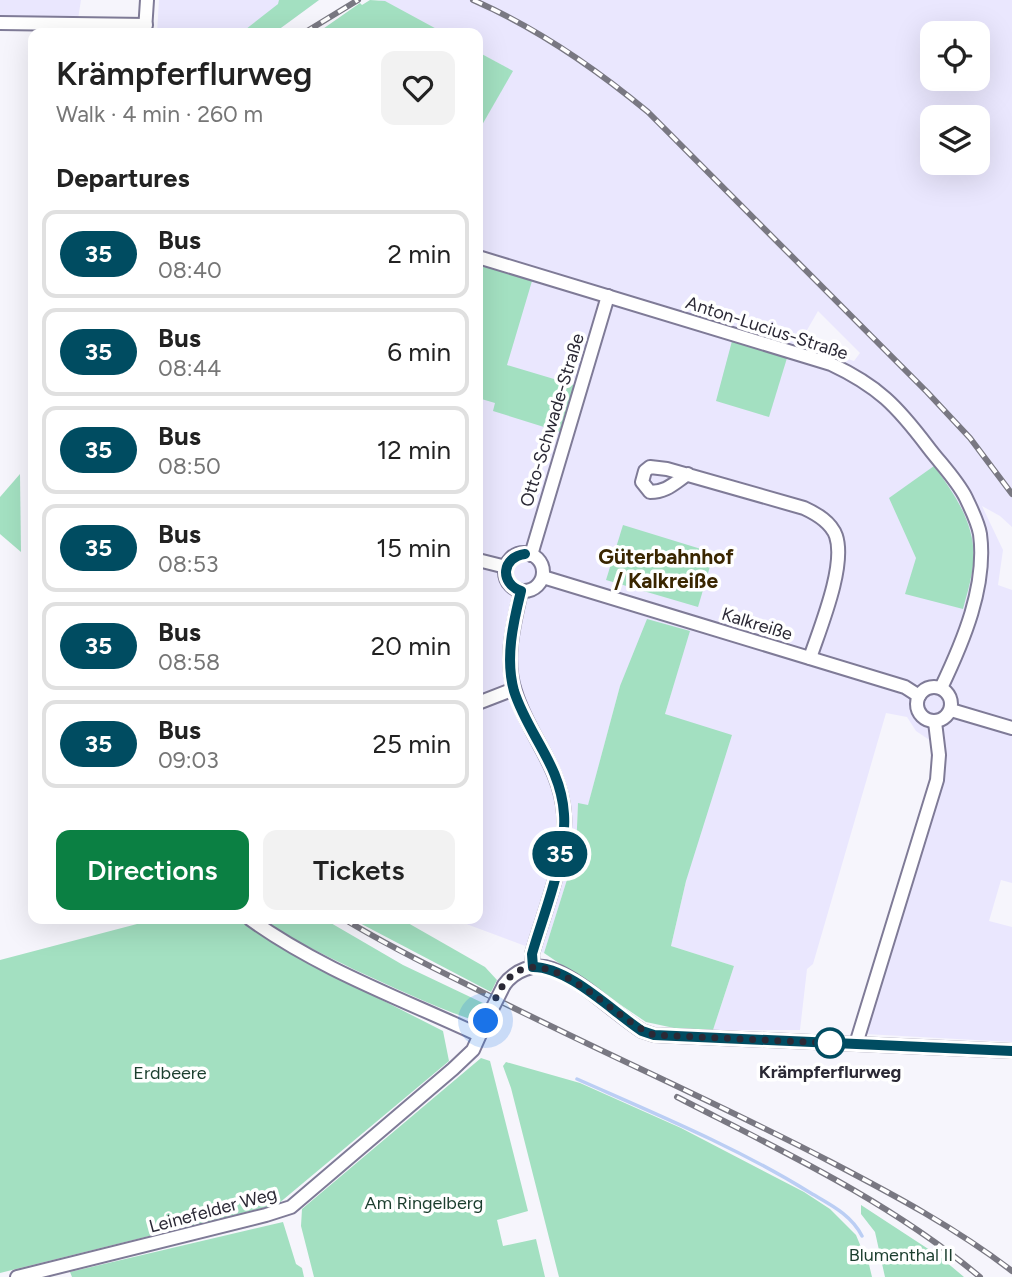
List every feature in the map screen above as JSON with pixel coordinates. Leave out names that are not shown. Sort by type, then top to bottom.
[{"type":"street","points":[[146,28],[147,0]]},
{"type":"street","points":[[0,23],[122,28]]},
{"type":"street","name":"Anton-Lucius-Straße","points":[[483,258],[831,364],[858,376],[881,392],[907,419],[965,496],[979,531],[981,550],[978,581],[967,626],[941,688]]},
{"type":"street","name":"Otto-Schwade-Straße","points":[[531,555],[608,296]]},
{"type":"street","points":[[688,474],[804,508],[830,526],[836,535],[838,568],[810,658]]},
{"type":"street","points":[[531,555],[540,561],[543,577],[537,586],[521,591],[510,585],[506,567],[513,557],[531,555]]},
{"type":"street","points":[[483,561],[506,567]]},
{"type":"street","name":"Kalkreiße","points":[[543,577],[905,687],[919,696]]},
{"type":"street","points":[[521,591],[510,646],[514,689],[523,713],[550,760],[559,786],[564,815],[562,844],[532,954],[533,967],[552,969],[642,1031],[654,1035],[1012,1052]]},
{"type":"street","points":[[941,688],[949,695],[951,710],[944,719],[929,721],[920,714],[917,703],[919,696],[926,689],[941,688]]},
{"type":"street","points":[[483,701],[514,689]]},
{"type":"street","points":[[951,710],[1012,728]]},
{"type":"street","points":[[856,1044],[937,780],[939,755],[935,722]]},
{"type":"street","points":[[257,924],[318,961],[479,1035]]},
{"type":"street","name":"Leinefelder Weg","points":[[17,1277],[291,1207],[473,1050],[504,985],[515,973],[533,967]]},
{"type":"shaded area","points":[[0,0],[81,0],[78,19],[0,18]]},
{"type":"shaded area","points":[[159,0],[319,0],[281,28],[157,28]]},
{"type":"shaded area","points":[[379,0],[1012,0],[1012,527],[1000,516],[982,506],[1003,550],[998,585],[1012,590],[1012,883],[1001,880],[989,921],[1012,927],[1012,1042],[865,1034],[938,799],[927,795],[933,759],[931,741],[916,731],[907,717],[886,713],[813,964],[807,969],[800,1030],[713,1030],[734,966],[671,946],[686,881],[665,714],[689,631],[620,686],[588,806],[578,804],[576,851],[544,953],[466,924],[483,924],[483,123],[512,71],[483,55],[483,28],[434,28]],"holes":[[[818,311],[860,353],[854,361],[799,344]]]},
{"type":"green space","points":[[279,0],[319,0],[281,28],[247,28],[278,4]]},
{"type":"green space","points":[[370,0],[385,1],[435,28],[324,28],[360,3],[362,5]]},
{"type":"green space","points":[[483,55],[513,71],[483,123]]},
{"type":"green space","points":[[483,266],[532,281],[507,365],[574,385],[560,432],[493,411],[495,403],[483,399]]},
{"type":"green space","points":[[732,341],[787,358],[769,417],[716,401]]},
{"type":"green space","points":[[934,466],[965,515],[973,542],[972,572],[963,609],[905,594],[916,558],[889,498]]},
{"type":"green space","points":[[20,474],[21,552],[0,534],[0,497]]},
{"type":"green space","points":[[623,525],[714,553],[698,607],[606,580]]},
{"type":"green space","points":[[647,619],[690,631],[665,714],[732,735],[686,881],[671,946],[734,966],[713,1030],[674,1028],[646,1022],[544,953],[576,851],[578,803],[588,805],[620,686]]},
{"type":"green space","name":"Erdbeere","points":[[137,924],[246,924],[313,965],[443,1031],[449,1061],[278,1204],[0,1273],[0,960]]},
{"type":"green space","points":[[270,924],[333,924],[403,965],[485,1004],[480,1018],[473,1020],[443,1009],[353,969]]},
{"type":"green space","points":[[362,924],[410,924],[485,967],[497,980],[491,992]]},
{"type":"green space","name":"Am Ringelberg","points":[[481,1058],[490,1061],[528,1211],[497,1220],[503,1246],[536,1239],[545,1277],[314,1277],[301,1226],[302,1209]]},
{"type":"green space","points":[[506,1062],[580,1083],[681,1128],[804,1192],[830,1209],[856,1235],[867,1256],[872,1277],[559,1277],[503,1066]]},
{"type":"green space","name":"Blumenthal II","points":[[861,1205],[939,1256],[964,1277],[885,1277],[875,1232],[861,1214]]},
{"type":"green space","points":[[283,1222],[296,1264],[302,1268],[304,1277],[72,1277],[70,1272]]},
{"type":"waterway","points":[[577,1079],[753,1160],[839,1210],[862,1236]]},
{"type":"railway","points":[[312,28],[358,0]]},
{"type":"railway","points":[[473,0],[520,23],[565,50],[648,112],[927,392],[970,438],[1012,494]]},
{"type":"railway","points":[[353,924],[560,1031],[855,1174],[947,1226],[1012,1271]]},
{"type":"railway","points":[[677,1097],[872,1201],[909,1224],[980,1277]]},
{"type":"bus line","name":"35","points":[[525,554],[513,557],[505,573],[510,585],[521,591],[510,646],[514,689],[523,713],[550,760],[559,786],[564,815],[562,844],[532,954],[533,967],[552,969],[628,1022],[654,1035],[1012,1051]]},
{"type":"place","name":"Krämpferflurweg","points":[[830,1043]]},
{"type":"district","name":"Güterbahnhof / Kalkreiße","points":[[666,569]]},
{"type":"route","points":[[486,1021],[509,978],[515,973],[541,967],[552,969],[628,1022],[654,1035],[830,1043]]}]
